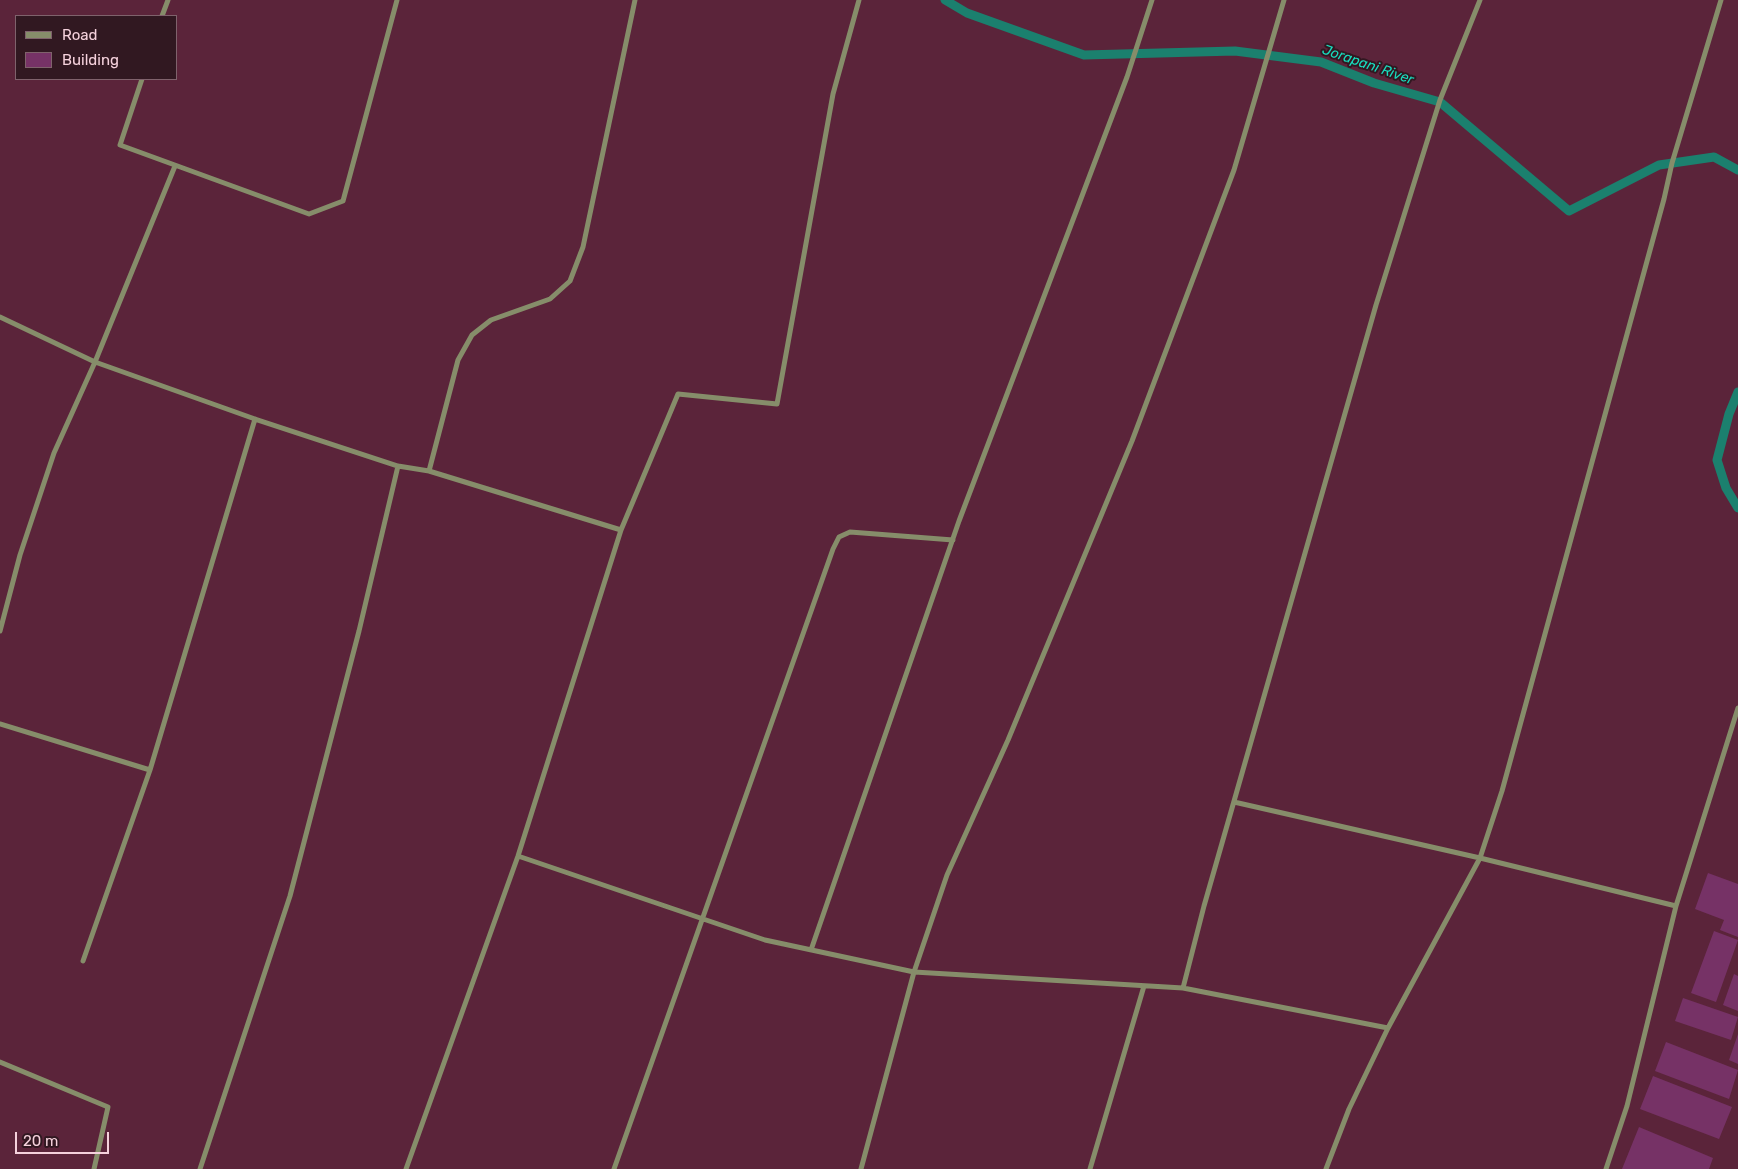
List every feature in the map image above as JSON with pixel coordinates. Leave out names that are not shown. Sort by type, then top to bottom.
[{"type":"street","points":[[162,15],[168,0]]},
{"type":"street","points":[[142,80],[120,145],[309,214],[344,201],[396,0]]},
{"type":"street","points":[[429,471],[458,360],[472,336],[491,320],[550,299],[570,281],[583,247],[634,0]]},
{"type":"street","points":[[406,1169],[518,856],[621,530],[678,394],[777,404],[833,94],[859,0]]},
{"type":"street","points":[[811,950],[953,540],[1127,77],[1152,0]]},
{"type":"street","points":[[861,1169],[914,972],[947,875],[1008,740],[1132,441],[1234,170],[1284,0]]},
{"type":"street","points":[[1183,988],[1204,906],[1376,305],[1440,100],[1480,0]]},
{"type":"street","points":[[1326,1169],[1349,1109],[1388,1028],[1480,858],[1502,791],[1664,199],[1672,163],[1721,0]]},
{"type":"street","points":[[0,631],[20,555],[54,453],[95,362],[175,166]]},
{"type":"street","points":[[0,317],[95,362],[255,419],[398,466],[429,471],[621,530]]},
{"type":"street","points":[[83,961],[150,770],[255,419]]},
{"type":"street","points":[[200,1169],[290,896],[359,631],[398,466]]},
{"type":"street","points":[[614,1169],[832,549],[839,537],[850,532],[953,540]]},
{"type":"street","points":[[1606,1169],[1627,1106],[1676,906],[1738,708]]},
{"type":"street","points":[[0,724],[150,770]]},
{"type":"street","points":[[1234,802],[1480,858],[1676,906]]},
{"type":"street","points":[[518,856],[765,940],[914,972],[1183,988],[1388,1028]]},
{"type":"street","points":[[1090,1169],[1144,986]]},
{"type":"street","points":[[0,1062],[108,1107],[94,1169]]},
{"type":"building","points":[[1708,873],[1738,884],[1738,937],[1720,930],[1724,920],[1695,909]]},
{"type":"building","points":[[1714,931],[1738,940],[1716,1002],[1691,993]]},
{"type":"building","points":[[1734,974],[1738,976],[1738,1011],[1723,1005]]},
{"type":"building","points":[[1683,998],[1738,1017],[1731,1040],[1675,1021]]},
{"type":"building","points":[[1738,1034],[1738,1064],[1729,1060]]},
{"type":"building","points":[[1666,1042],[1738,1070],[1729,1099],[1655,1071]]},
{"type":"building","points":[[1653,1076],[1732,1107],[1719,1139],[1640,1109]]},
{"type":"building","points":[[1639,1127],[1713,1158],[1709,1169],[1622,1169]]},
{"type":"waterway","name":"Jorapani River","points":[[945,0],[967,13],[1084,55],[1235,51],[1321,62],[1374,83],[1440,102],[1569,211],[1659,165],[1714,157],[1738,170]]},
{"type":"waterway","name":"Jorapani River","points":[[1738,392],[1729,414],[1717,460],[1726,488],[1738,508]]}]
